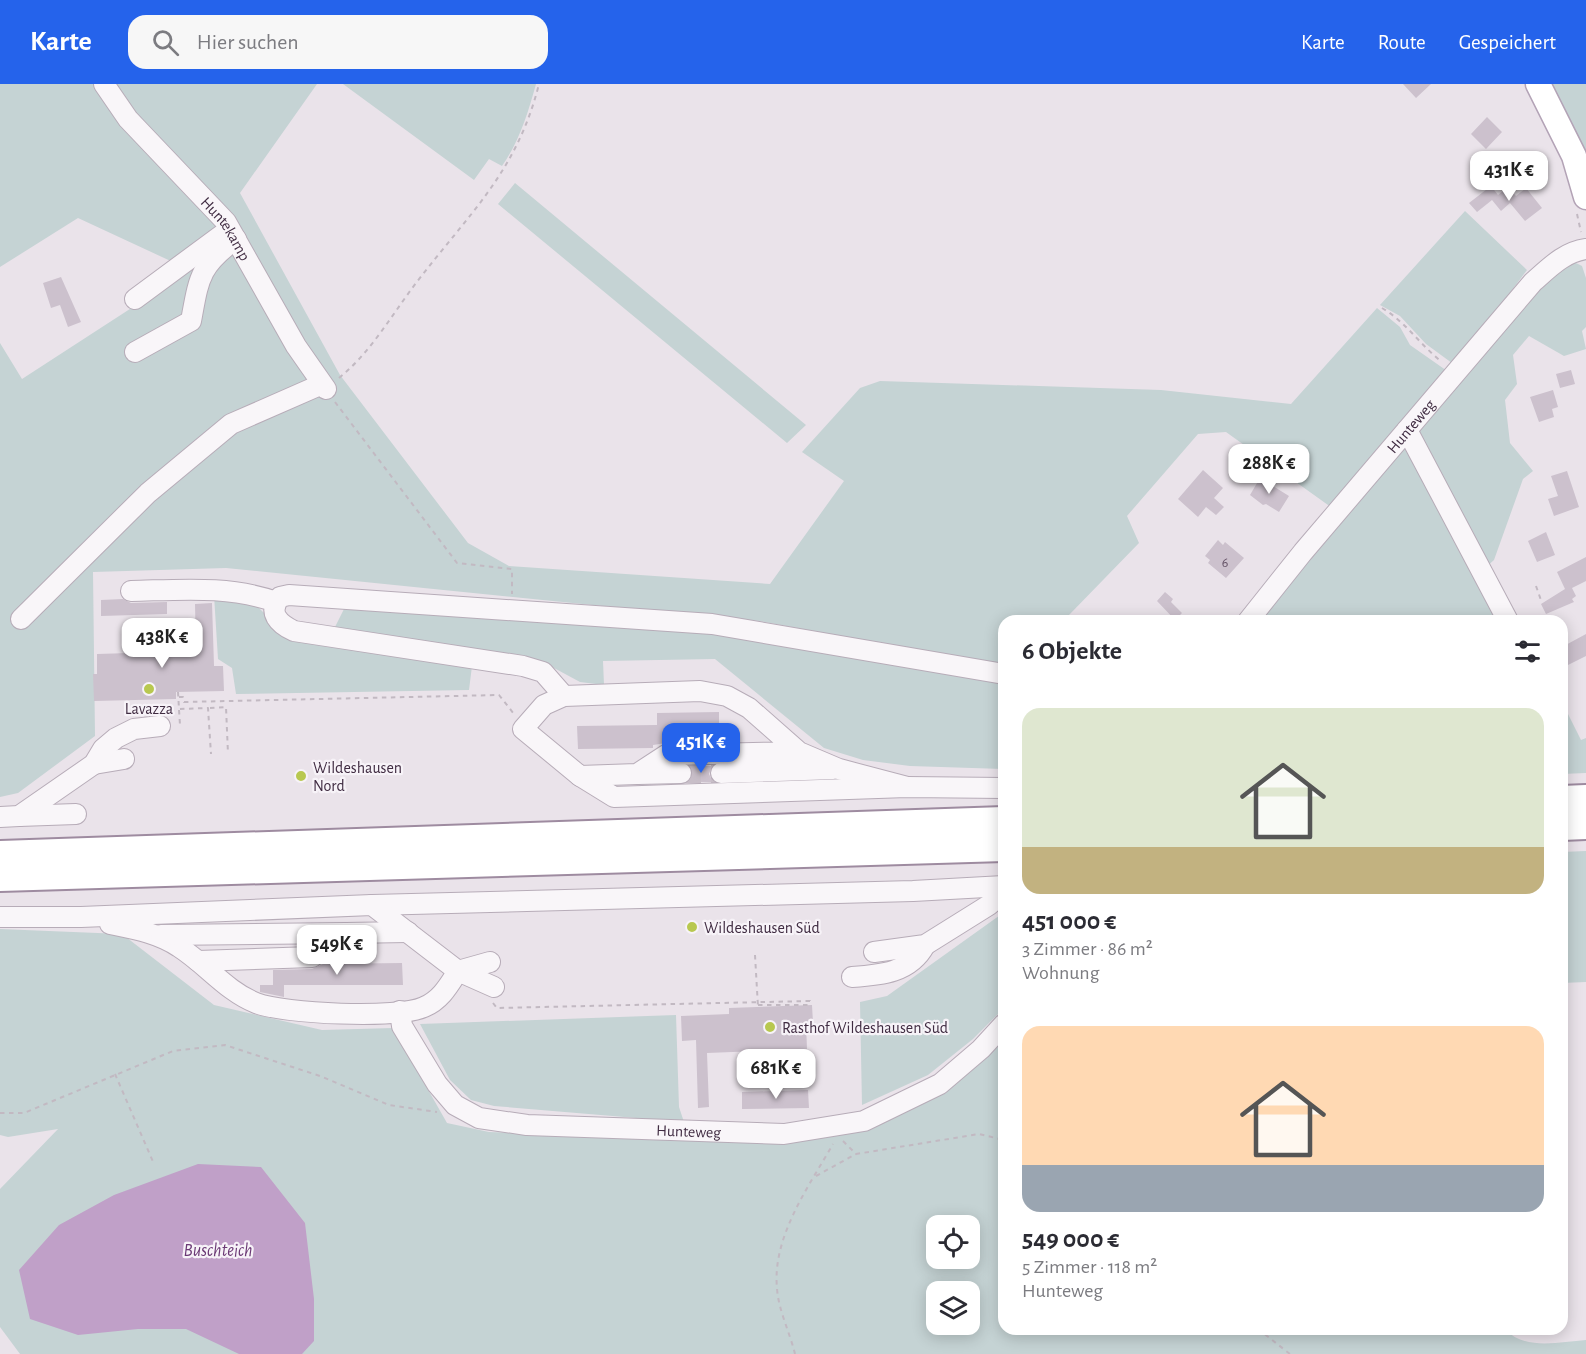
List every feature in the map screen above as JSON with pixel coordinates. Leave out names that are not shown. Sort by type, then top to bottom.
[{"type":"highway","points":[[1568,800],[1586,799]]},
{"type":"highway","points":[[0,855],[998,822]]},
{"type":"highway","points":[[1568,826],[1586,825]]},
{"type":"highway","points":[[0,877],[998,847]]},
{"type":"main road","points":[[1538,84],[1574,156],[1586,197]]},
{"type":"street","name":"Huntekamp","points":[[104,84],[128,119],[208,201],[233,234],[323,387]]},
{"type":"street","points":[[135,299],[233,234]]},
{"type":"street","points":[[135,352],[191,321],[199,278],[233,234]]},
{"type":"street","name":"Hunteweg","points":[[1253,615],[1303,552],[1533,282],[1557,261],[1576,250],[1586,249]]},
{"type":"street","points":[[21,619],[148,493],[231,424],[323,387]]},
{"type":"street","points":[[1407,430],[1505,615]]},
{"type":"street","points":[[131,591],[220,590],[257,595],[276,602]]},
{"type":"street","points":[[564,696],[543,672],[523,666],[294,631],[281,625],[277,619],[274,612],[276,602],[284,595],[723,625],[998,673]]},
{"type":"street","points":[[907,787],[839,769],[799,752],[749,708],[727,696],[700,691],[564,696],[544,705],[523,729],[580,776],[614,797],[907,787],[998,788]]},
{"type":"street","points":[[94,764],[102,749],[116,738],[134,729],[160,726]]},
{"type":"street","points":[[638,774],[666,755],[799,752]]},
{"type":"street","points":[[9,816],[94,764],[124,759]]},
{"type":"street","points":[[721,773],[839,769]]},
{"type":"street","points":[[580,776],[681,773]]},
{"type":"street","points":[[9,816],[76,814]]},
{"type":"street","points":[[0,916],[81,918],[372,906],[913,891],[998,886]]},
{"type":"street","points":[[874,952],[925,945],[998,897]]},
{"type":"street","points":[[372,906],[492,994]]},
{"type":"street","points":[[81,918],[159,935],[408,932]]},
{"type":"street","points":[[198,961],[312,957],[346,933]]},
{"type":"street","points":[[159,935],[198,961],[238,994],[257,1004],[316,1014],[423,1008],[445,991],[458,971],[490,962]]},
{"type":"street","points":[[852,977],[877,975],[898,969],[918,959],[925,945]]},
{"type":"street","name":"Hunteweg","points":[[400,1011],[402,1026],[437,1084],[455,1105],[479,1118],[527,1125],[784,1134],[835,1132],[864,1121],[940,1084],[981,1049],[998,1031]]},
{"type":"path","points":[[512,612],[512,569],[457,563],[323,387],[360,358],[490,191],[514,154],[532,113],[539,84]]},
{"type":"path","points":[[1382,308],[1405,324],[1424,348],[1457,371]]},
{"type":"path","points":[[1536,586],[1542,603]]},
{"type":"path","points":[[178,692],[180,725]]},
{"type":"path","points":[[179,697],[183,697],[184,702],[499,695],[511,708],[523,729]]},
{"type":"path","points":[[179,709],[226,707],[228,754]]},
{"type":"path","points":[[208,708],[211,754]]},
{"type":"path","points":[[755,955],[757,1005]]},
{"type":"path","points":[[492,994],[497,1008],[810,1005],[810,1001],[757,1005]]},
{"type":"path","points":[[0,1113],[24,1113],[173,1052],[225,1046],[320,1076],[389,1105],[445,1113]]},
{"type":"path","points":[[115,1074],[154,1164]]},
{"type":"path","points":[[795,1354],[777,1287],[782,1242],[801,1197],[814,1177],[835,1132],[856,1154]]},
{"type":"path","points":[[814,1177],[856,1154],[979,1134],[998,1139]]},
{"type":"path","points":[[1266,1335],[1290,1354]]},
{"type":"shaded area","points":[[0,84],[317,84],[240,193],[340,375],[468,543],[509,566],[770,584],[844,481],[802,452],[860,388],[880,381],[1161,390],[1291,404],[1377,308],[1400,327],[1410,345],[1450,373],[1335,510],[1226,432],[1198,434],[1127,516],[1139,543],[1069,615],[998,615],[998,665],[759,621],[226,568],[93,572],[95,736],[18,793],[0,797],[0,343],[22,379],[190,270],[78,218],[0,267]]},
{"type":"shaded area","points":[[343,84],[536,84],[522,127],[508,157],[502,166],[489,159],[474,180]]},
{"type":"shaded area","points":[[1547,84],[1586,84],[1586,165]]},
{"type":"shaded area","points":[[515,183],[806,425],[787,443],[498,204]]},
{"type":"shaded area","points":[[1465,211],[1527,270],[1456,366],[1426,344],[1400,316],[1380,305]]},
{"type":"shaded area","points":[[1574,262],[1582,266],[1586,278],[1586,327],[1582,331],[1586,349],[1564,356],[1529,336],[1513,355],[1517,384],[1505,400],[1510,443],[1533,471],[1523,479],[1494,560],[1484,569],[1411,432],[1559,267]]},
{"type":"shaded area","points":[[1407,435],[1498,615],[1262,615]]},
{"type":"shaded area","points":[[214,595],[256,605],[280,629],[472,666],[469,690],[236,694],[232,668],[218,659]]},
{"type":"shaded area","points":[[345,607],[708,632],[998,679],[998,769],[910,766],[863,760],[824,748],[715,659],[603,661],[604,685],[580,682],[541,661],[334,629]]},
{"type":"shaded area","points":[[1568,714],[1581,740],[1586,738],[1586,773],[1568,774]]},
{"type":"shaded area","points":[[1586,851],[1586,982],[1568,983],[1568,852]]},
{"type":"shaded area","points":[[998,917],[998,1014],[973,1039],[928,1075],[862,1105],[860,1002],[887,996]]},
{"type":"shaded area","points":[[0,929],[122,934],[214,1005],[322,1030],[393,1028],[447,1123],[489,1132],[783,1142],[867,1130],[925,1102],[990,1054],[998,1045],[998,1335],[1512,1335],[1532,1343],[1543,1344],[1586,1340],[1586,1354],[20,1354],[0,1327],[0,1189],[58,1129],[8,1137],[0,1135]]},
{"type":"shaded area","points":[[676,1015],[679,1107],[684,1122],[494,1106],[471,1100],[450,1080],[420,1024]]},
{"type":"water","name":"Buschteich","points":[[198,1164],[261,1167],[305,1223],[314,1299],[314,1341],[302,1354],[239,1354],[186,1329],[138,1329],[78,1335],[30,1319],[19,1270],[59,1225],[114,1195]]},
{"type":"building","points":[[1403,84],[1431,84],[1416,98]]},
{"type":"building","points":[[1487,117],[1502,132],[1486,149],[1471,134]]},
{"type":"building","points":[[1491,186],[1498,195],[1508,187],[1516,196],[1526,188],[1542,208],[1525,221],[1510,203],[1501,211],[1492,200],[1477,212],[1469,203]]},
{"type":"building","points":[[61,277],[81,322],[68,327],[60,305],[51,308],[43,283]]},
{"type":"building","points":[[1571,370],[1575,384],[1560,388],[1556,374]]},
{"type":"building","points":[[1553,390],[1558,407],[1552,409],[1554,417],[1539,422],[1530,397]]},
{"type":"building","points":[[1245,461],[1261,471],[1254,483],[1238,473]]},
{"type":"building","points":[[1203,470],[1223,488],[1214,498],[1224,507],[1216,515],[1206,507],[1198,517],[1178,499]]},
{"type":"building","points":[[1567,471],[1579,507],[1554,516],[1548,499],[1558,496],[1551,476]]},
{"type":"building","points":[[1260,478],[1289,496],[1279,512],[1266,504],[1263,505],[1250,495]]},
{"type":"building","points":[[1546,532],[1555,555],[1537,562],[1528,541]]},
{"type":"building","points":[[1218,540],[1223,545],[1225,542],[1244,558],[1226,578],[1208,563],[1210,560],[1205,556]]},
{"type":"building","points":[[1586,557],[1586,581],[1572,588],[1576,596],[1572,599],[1574,602],[1546,614],[1541,604],[1565,589],[1557,572]]},
{"type":"building","points":[[1165,592],[1173,599],[1171,602],[1182,613],[1170,615],[1157,601]]},
{"type":"building","points":[[123,599],[131,603],[167,602],[167,614],[101,616],[101,600]]},
{"type":"building","points":[[212,603],[214,666],[223,666],[224,691],[176,692],[176,699],[94,701],[93,674],[97,674],[97,654],[196,651],[195,604]]},
{"type":"building","points":[[1586,634],[1586,656],[1568,665],[1568,644]]},
{"type":"building","points":[[719,712],[719,728],[712,729],[712,742],[666,743],[653,745],[653,748],[578,749],[577,726],[657,725],[657,713]]},
{"type":"building","points":[[691,766],[712,766],[709,774],[713,782],[688,782],[693,773]]},
{"type":"building","points":[[402,963],[403,985],[284,985],[284,997],[260,992],[260,985],[273,985],[273,970],[312,969],[323,964]]},
{"type":"building","points":[[812,1005],[813,1023],[806,1023],[807,1049],[707,1053],[709,1107],[698,1108],[696,1040],[682,1041],[681,1016],[729,1014],[729,1008]]},
{"type":"building","points":[[808,1090],[809,1108],[742,1109],[742,1092]]},
{"type":"tunnel","points":[[681,773],[721,773]]},
{"type":"place","name":"Lavazza","points":[[149,689]]},
{"type":"place","name":"Wildeshausen Nord","points":[[301,776]]},
{"type":"place","name":"Wildeshausen Süd","points":[[692,927]]},
{"type":"place","name":"Rasthof Wildeshausen Süd","points":[[770,1027]]}]
